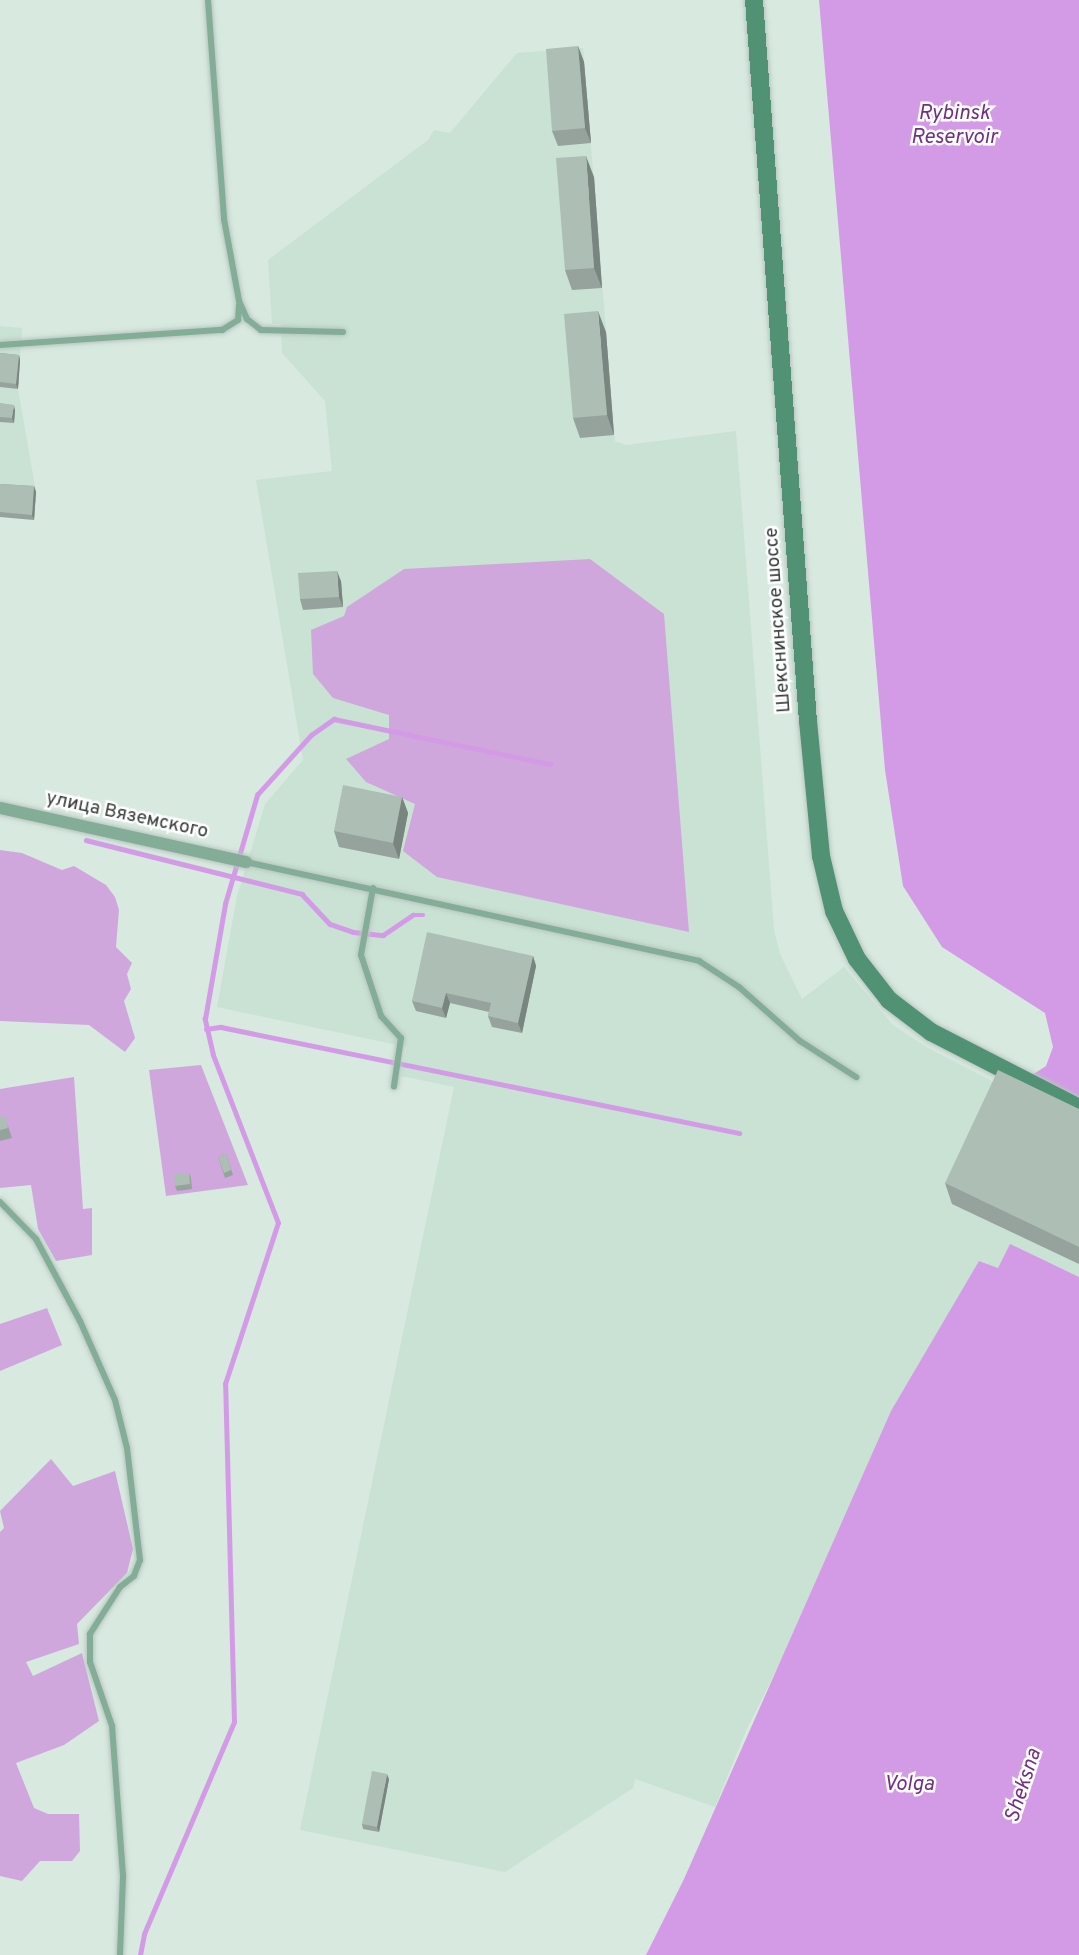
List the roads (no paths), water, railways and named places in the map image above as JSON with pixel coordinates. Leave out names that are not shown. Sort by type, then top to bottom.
[{"type":"main road","name":"Шекснинское шоссе","points":[[754,0],[808,721],[821,856],[834,911],[857,960],[889,1000],[931,1032],[1003,1072],[1079,1108]]},
{"type":"street","name":"улица Вяземского","points":[[0,808],[246,862]]},
{"type":"lane","points":[[0,345],[222,330],[238,320],[239,301],[224,219],[208,0]]},
{"type":"lane","points":[[239,301],[247,319],[261,330],[343,332]]},
{"type":"lane","points":[[246,862],[699,961],[739,987],[800,1041],[856,1077]]},
{"type":"lane","points":[[373,888],[361,955],[381,1016],[401,1038],[394,1086]]},
{"type":"lane","points":[[0,1202],[36,1239],[73,1310],[115,1400],[127,1448],[140,1560],[134,1577],[120,1587],[90,1634],[90,1662],[112,1726],[123,1877],[120,1955]]},
{"type":"water","name":"Rybinsk Reservoir","points":[[819,0],[1079,0],[1079,1120],[1026,1079],[1046,1066],[1053,1047],[1045,1013],[942,947],[903,886],[885,770]]},
{"type":"water","name":"Volga","points":[[1010,1244],[1079,1277],[1079,1955],[646,1955],[684,1879],[891,1411],[979,1261],[998,1268]]},
{"type":"waterway","points":[[140,1955],[144,1934],[234,1722],[225,1384],[278,1223],[213,1055],[205,1019],[225,904],[257,795],[311,735],[334,719],[550,764]]},
{"type":"waterway","points":[[86,840],[302,894],[330,924],[353,932],[383,935],[413,915],[423,915]]},
{"type":"waterway","points":[[206,1029],[221,1027],[739,1133]]},
{"type":"water label","name":"Sheksna","points":[[1024,1786]]}]
